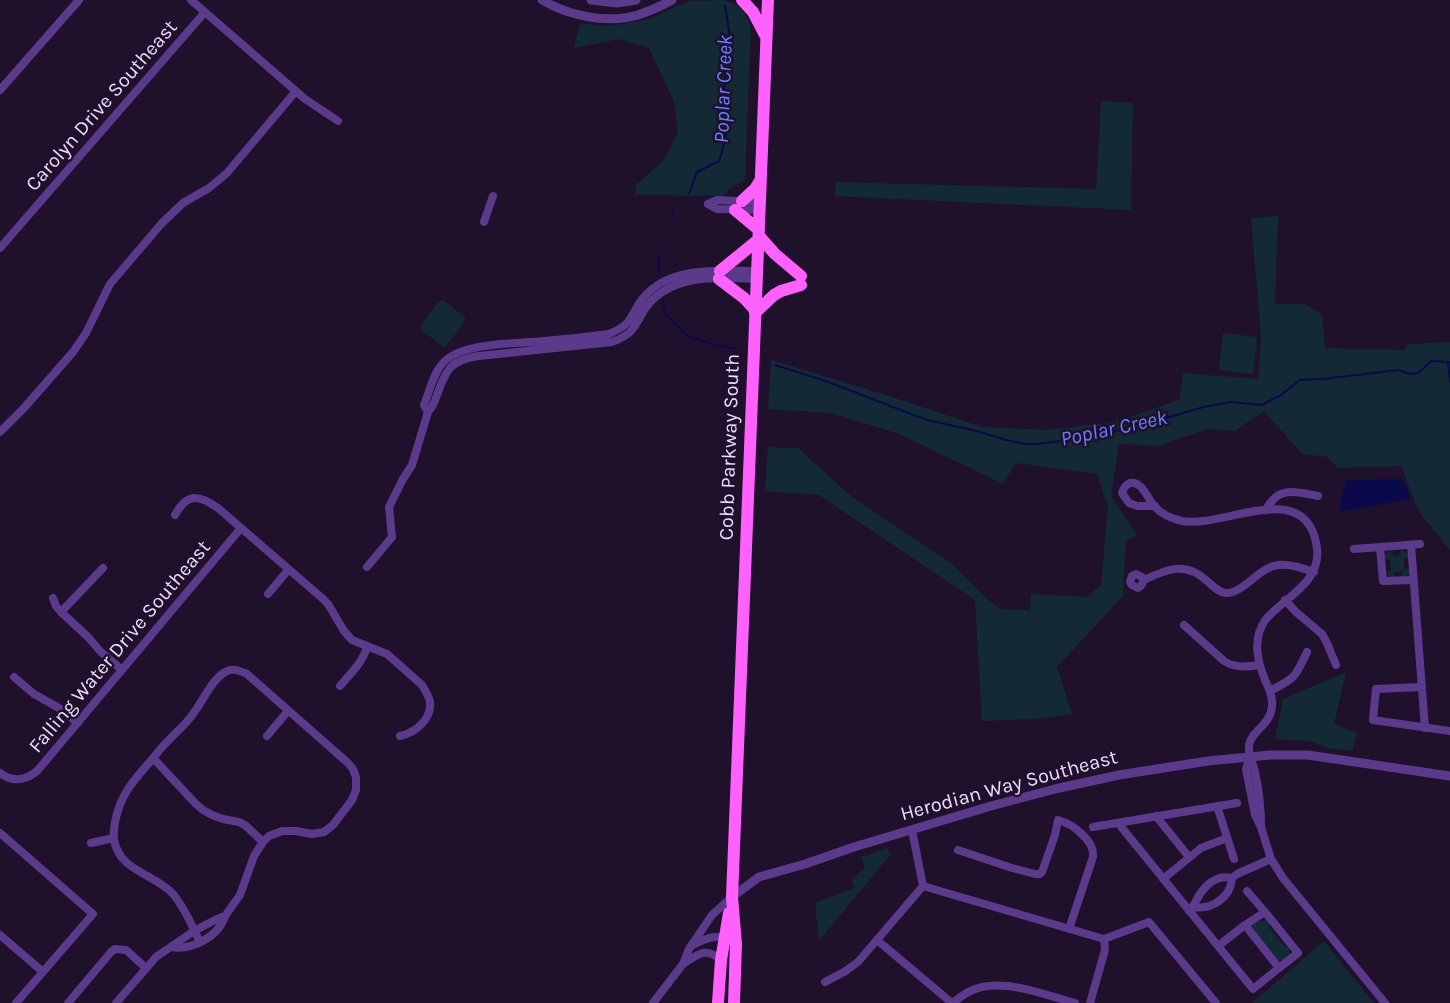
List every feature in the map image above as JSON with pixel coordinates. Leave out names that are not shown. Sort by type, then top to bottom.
[{"type":"main road","points":[[742,0],[756,16],[767,39]]},
{"type":"main road","name":"Cobb Parkway South","points":[[734,1003],[736,944],[732,897],[768,0]]},
{"type":"main road","points":[[759,235],[719,275],[744,298],[755,312],[774,295],[801,281],[759,235],[738,205],[761,180]]},
{"type":"main road","name":"Cobb Parkway South","points":[[718,1003],[721,960],[732,897]]},
{"type":"street","points":[[0,90],[79,0]]},
{"type":"street","points":[[191,0],[296,92],[339,121]]},
{"type":"street","points":[[542,0],[570,12],[602,18],[636,16],[672,0]]},
{"type":"street","points":[[591,0],[617,3],[636,0]]},
{"type":"street","name":"Carolyn Drive Southeast","points":[[0,248],[204,12]]},
{"type":"street","points":[[0,432],[73,352],[86,333],[110,284],[162,223],[183,203],[209,188],[226,173],[296,92]]},
{"type":"street","points":[[484,222],[493,196]]},
{"type":"street","points":[[738,205],[760,206]]},
{"type":"street","points":[[367,567],[392,537],[389,507],[412,465],[428,412],[424,405],[442,364],[455,354],[491,345],[609,334],[621,328],[628,321],[648,292],[665,280],[687,273],[757,275]]},
{"type":"street","points":[[1266,510],[1273,498],[1284,492],[1318,496]]},
{"type":"street","points":[[175,515],[185,500],[192,497],[207,500],[218,507],[328,604],[348,637],[357,643],[387,654],[422,685],[430,701],[428,714],[420,726],[400,736]]},
{"type":"street","points":[[1155,506],[1174,519],[1192,522],[1266,510],[1287,511],[1295,513],[1311,527],[1316,540],[1317,562],[1314,572],[1302,586],[1272,612],[1258,633],[1259,665],[1270,691],[1272,710],[1264,725],[1250,741],[1250,757],[1255,768],[1260,797],[1261,827],[1271,859],[1283,878],[1384,1003]]},
{"type":"street","name":"Falling Water Drive Southeast","points":[[0,773],[19,783],[38,770],[241,528]]},
{"type":"street","points":[[1354,549],[1420,544]]},
{"type":"street","points":[[1411,545],[1425,728]]},
{"type":"street","points":[[1380,547],[1383,581],[1414,580]]},
{"type":"street","points":[[1144,580],[1166,570],[1186,569],[1200,574],[1217,590],[1227,593],[1243,586],[1263,570],[1277,565],[1288,565],[1314,572]]},
{"type":"street","points":[[61,612],[103,568]]},
{"type":"street","points":[[268,594],[288,570]]},
{"type":"street","points":[[53,597],[61,612],[122,670]]},
{"type":"street","points":[[1285,600],[1322,634],[1336,665]]},
{"type":"street","points":[[1184,626],[1224,661],[1237,666],[1259,665]]},
{"type":"street","points":[[340,686],[365,654],[367,646]]},
{"type":"street","points":[[1270,691],[1288,682],[1297,674],[1307,652]]},
{"type":"street","points":[[171,947],[183,947],[200,942],[217,932],[240,895],[254,856],[262,842],[269,836],[282,831],[320,833],[333,825],[352,800],[356,790],[356,777],[348,763],[246,674],[236,670],[226,671],[208,691],[187,722],[168,740],[128,788],[117,811],[114,838],[119,853],[128,865],[159,883],[173,895],[200,942]]},
{"type":"street","points":[[14,677],[34,694],[59,708],[78,723]]},
{"type":"street","points":[[1421,687],[1376,689],[1372,720],[1450,731]]},
{"type":"street","points":[[267,736],[288,711]]},
{"type":"street","name":"Herodian Way Southeast","points":[[732,897],[759,877],[1041,792],[1208,761],[1270,755],[1308,755],[1450,776]]},
{"type":"street","points":[[153,758],[203,810],[212,815],[239,822],[262,842]]},
{"type":"street","points":[[1094,827],[1237,803]]},
{"type":"street","points":[[1217,806],[1234,859]]},
{"type":"street","points":[[1156,816],[1189,857]]},
{"type":"street","points":[[958,850],[1040,874],[1055,835],[1058,820],[1065,822],[1088,841],[1094,852],[1069,929]]},
{"type":"street","points":[[1118,823],[1163,879],[1192,909],[1253,989],[1298,952],[1247,891]]},
{"type":"street","points":[[912,830],[923,886]]},
{"type":"street","points":[[0,833],[93,914],[16,1003]]},
{"type":"street","points":[[91,843],[114,838]]},
{"type":"street","points":[[1163,879],[1205,846],[1227,838]]},
{"type":"street","points":[[1192,909],[1210,906],[1217,902],[1228,892],[1232,878],[1237,874],[1271,859]]},
{"type":"street","points":[[1192,909],[1199,895],[1212,881],[1221,876],[1232,878]]},
{"type":"street","points":[[923,886],[1104,939],[1149,921],[1216,1003]]},
{"type":"street","points":[[825,982],[851,967],[923,886]]},
{"type":"street","points":[[653,1003],[683,964],[691,946],[712,915],[732,897]]},
{"type":"street","points":[[1218,946],[1265,912]]},
{"type":"street","points":[[116,1003],[156,957],[194,931],[225,916]]},
{"type":"street","points":[[1245,925],[1279,968]]},
{"type":"street","points":[[0,935],[43,972]]},
{"type":"street","points":[[691,946],[708,938],[725,937],[736,944]]},
{"type":"street","points":[[1090,1003],[1105,950],[1104,939]]},
{"type":"street","points":[[877,940],[952,1003],[981,987],[998,985],[1017,987],[1075,1003]]},
{"type":"street","points":[[68,1003],[116,949],[126,950],[146,968]]},
{"type":"street","points":[[683,964],[705,952],[712,953],[721,960]]},
{"type":"shaded area","points":[[721,0],[737,5],[751,27],[745,180],[730,188],[723,196],[635,195],[636,185],[664,160],[678,132],[674,102],[649,48],[619,39],[574,48],[580,23],[601,26],[624,24],[649,19],[689,1]]},
{"type":"shaded area","points":[[1101,101],[1133,103],[1131,210],[835,196],[836,182],[1096,189]]},
{"type":"shaded area","points":[[1278,216],[1275,304],[1305,304],[1322,314],[1325,348],[1404,350],[1408,344],[1450,342],[1450,550],[1419,512],[1401,466],[1338,468],[1327,457],[1302,454],[1264,411],[1235,431],[1207,429],[1158,446],[1119,444],[1111,496],[1137,535],[1126,541],[1123,596],[1057,667],[1072,714],[1035,719],[982,721],[975,600],[819,495],[765,491],[768,447],[798,448],[852,497],[952,564],[988,600],[1001,609],[1030,610],[1031,594],[1087,597],[1101,585],[1108,506],[1097,474],[1016,463],[1003,484],[897,433],[830,413],[768,409],[771,360],[982,427],[1047,430],[1115,422],[1179,400],[1183,373],[1258,379],[1261,338],[1251,218]]},
{"type":"shaded area","points":[[443,300],[465,317],[465,321],[444,347],[421,330],[421,325],[439,301]]},
{"type":"shaded area","points":[[1223,333],[1257,337],[1253,374],[1219,370]]},
{"type":"shaded area","points":[[1402,479],[1411,499],[1339,512],[1346,480]]},
{"type":"shaded area","points":[[1401,550],[1409,555],[1404,559],[1404,569],[1409,569],[1409,573],[1406,577],[1402,577],[1402,572],[1394,572],[1394,577],[1389,577],[1386,572],[1391,570],[1390,560],[1385,559],[1385,555],[1392,551],[1393,556],[1400,555]]},
{"type":"shaded area","points":[[1346,672],[1334,724],[1357,733],[1352,751],[1328,748],[1310,741],[1275,739],[1283,699]]},
{"type":"shaded area","points":[[888,848],[890,855],[819,941],[815,903],[855,888],[852,879],[865,868],[861,857]]},
{"type":"shaded area","points":[[1268,921],[1269,927],[1285,947],[1289,947],[1289,955],[1283,961],[1278,961],[1252,928],[1253,923]]},
{"type":"shaded area","points":[[1324,941],[1374,1003],[1252,1003]]},
{"type":"waterway","name":"Poplar Creek","points":[[689,194],[697,172],[719,161],[726,132],[724,91],[729,31],[725,5]]},
{"type":"waterway","name":"Poplar Creek","points":[[672,216],[674,211]]},
{"type":"waterway","name":"Poplar Creek","points":[[659,255],[659,274]]},
{"type":"waterway","name":"Poplar Creek","points":[[661,296],[664,313],[687,336],[718,346],[735,348]]},
{"type":"waterway","name":"Poplar Creek","points":[[775,365],[823,380],[927,420],[1006,440],[1036,444],[1086,438],[1231,402],[1262,405],[1281,395],[1300,380],[1399,370],[1413,374],[1431,361],[1450,362]]},
{"type":"waterway","points":[[1448,362],[1450,381]]}]
